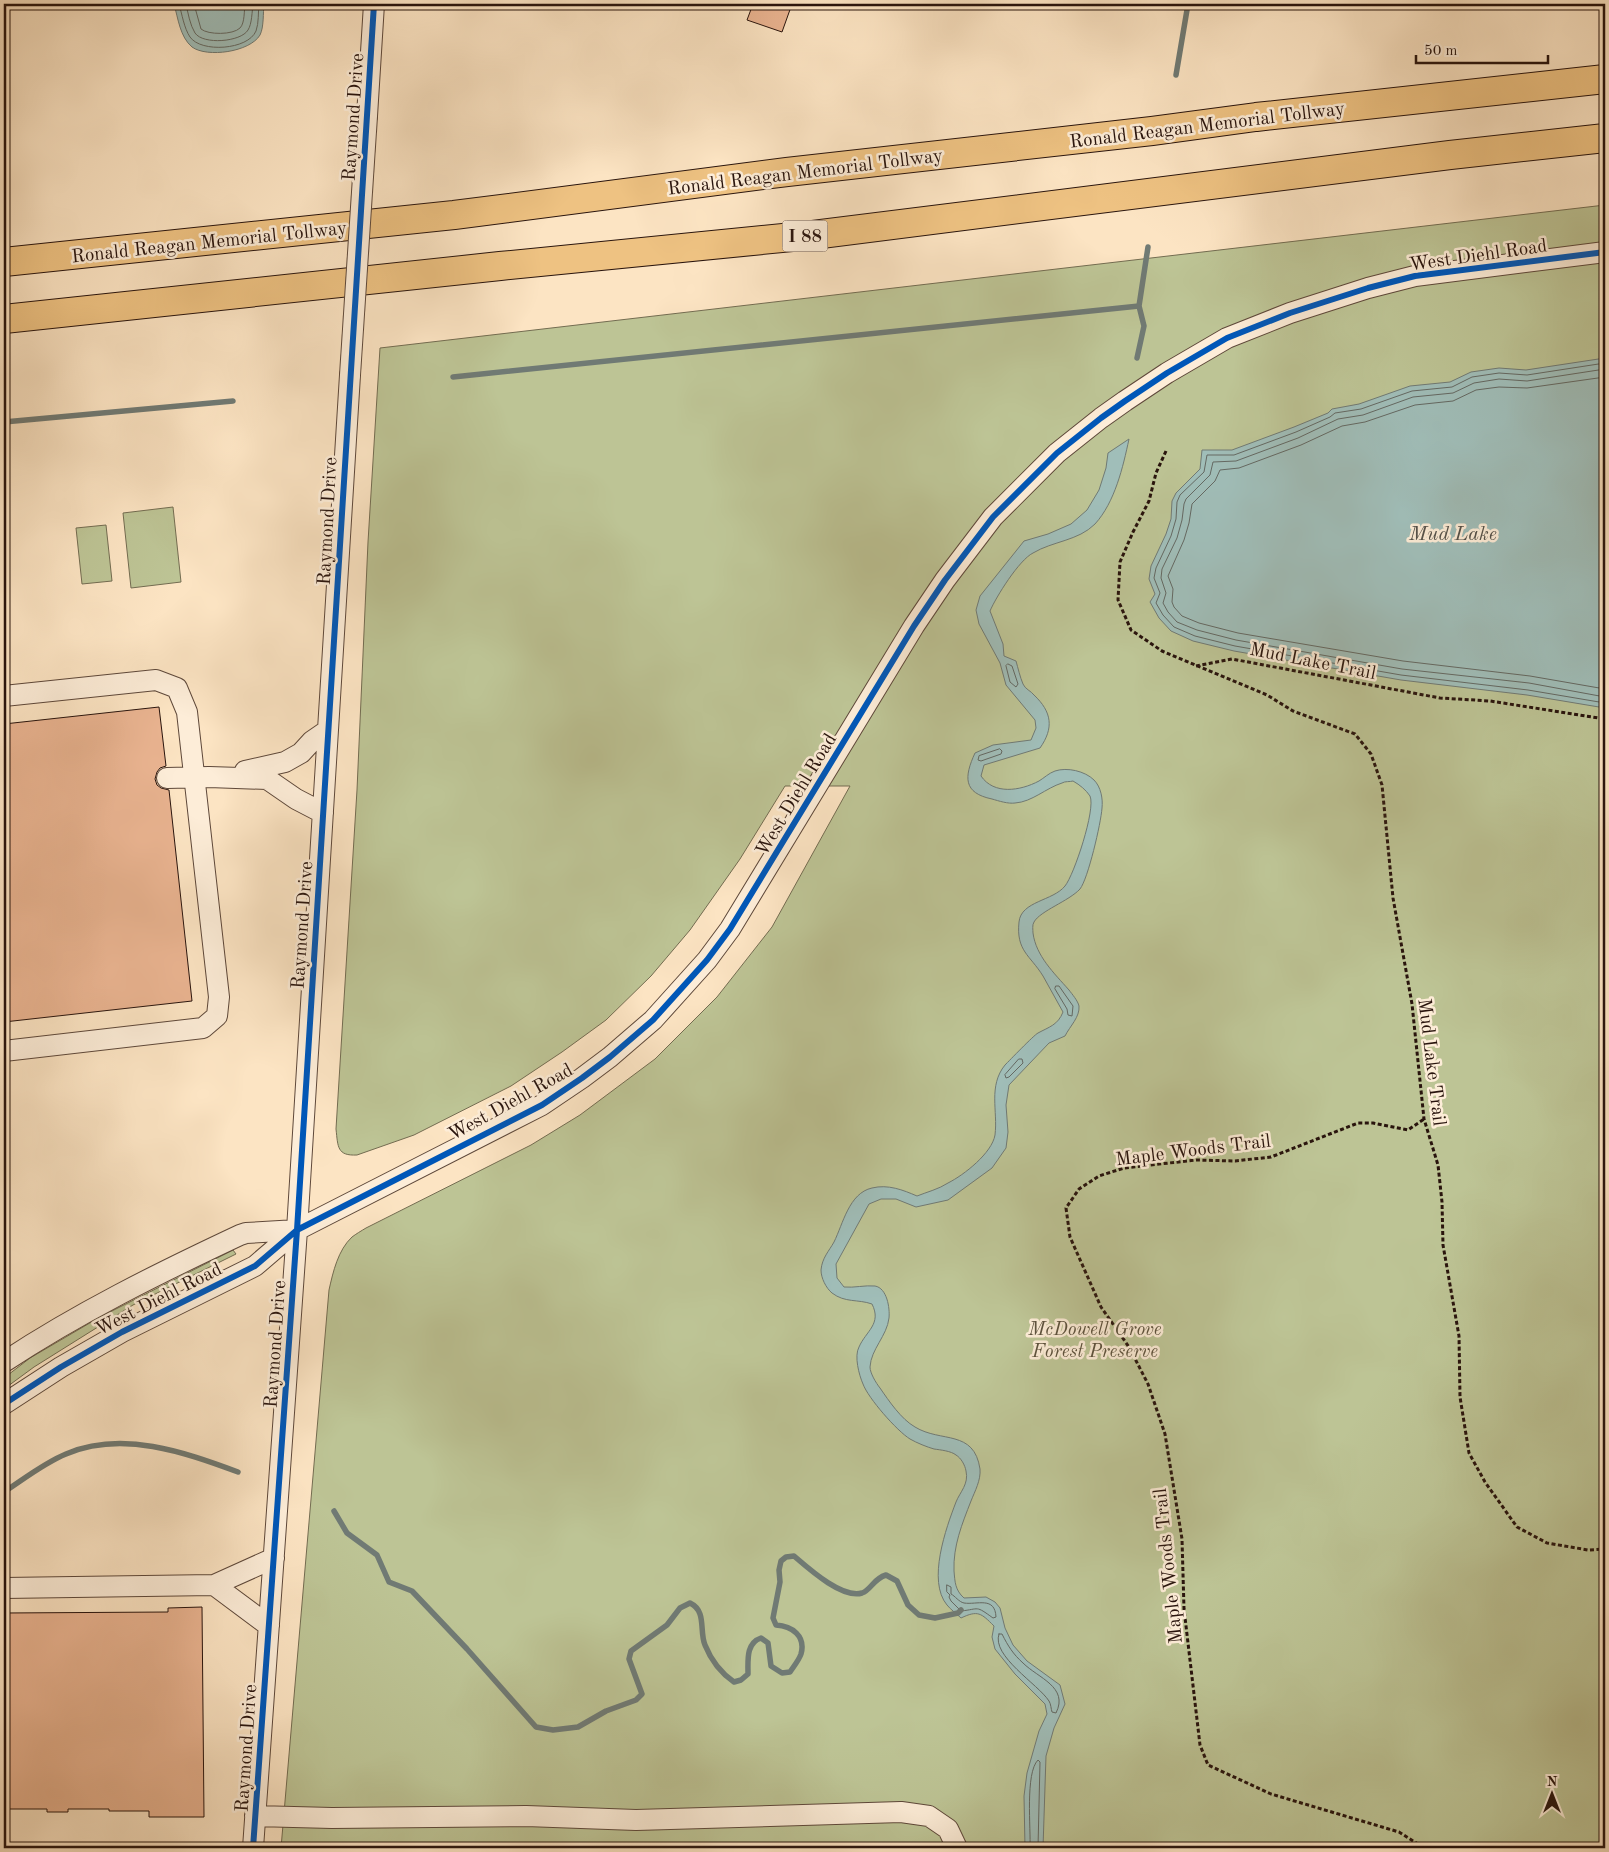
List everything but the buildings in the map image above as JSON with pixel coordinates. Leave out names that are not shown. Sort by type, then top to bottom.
[{"type":"highway","name":"Ronald Reagan Memorial Tollway","points":[[4,262],[291,234],[787,172],[1152,131],[1256,117],[1605,79]]},
{"type":"highway","name":"I 88","points":[[4,319],[813,235],[1441,156],[1605,138]]},
{"type":"street","name":"Raymond Drive","points":[[253,1848],[297,1230],[374,4]]},
{"type":"street","name":"West Diehl Road","points":[[4,1404],[60,1367],[122,1332],[255,1266],[297,1230],[542,1105],[610,1057],[666,1007],[730,930],[914,626],[945,580],[993,517],[1057,453],[1101,418],[1167,373],[1227,338],[1290,313],[1368,288],[1415,276],[1605,252]]},
{"type":"street","points":[[4,696],[156,680],[177,688],[187,712],[202,777],[220,997],[217,1016],[203,1028],[4,1051]]},
{"type":"street","points":[[202,777],[263,768],[285,762],[302,753],[312,741],[328,730]]},
{"type":"street","points":[[167,778],[267,779],[296,799],[323,813]]},
{"type":"street","name":"West Diehl Road","points":[[4,1362],[48,1333],[128,1290],[246,1232],[297,1230]]},
{"type":"street","points":[[4,1588],[214,1585],[274,1558]]},
{"type":"street","points":[[214,1585],[269,1626]]},
{"type":"street","points":[[255,1816],[332,1818],[526,1816],[636,1820],[901,1812],[929,1816],[948,1829],[957,1848]]},
{"type":"green space","name":"McDowell Grove Forest Preserve","points":[[1605,205],[1605,1848],[281,1848],[329,1290],[334,1269],[343,1248],[352,1237],[366,1228],[531,1145],[580,1115],[655,1059],[717,997],[772,927],[850,786],[785,786],[740,859],[690,930],[651,976],[606,1020],[562,1052],[511,1086],[414,1135],[357,1155],[342,1152],[338,1145],[336,1129],[357,790],[368,542],[380,348]]},
{"type":"green space","points":[[173,507],[181,582],[131,588],[123,513]]},
{"type":"green space","points":[[106,525],[112,581],[82,584],[76,528]]},
{"type":"green space","points":[[233,1250],[236,1254],[133,1305],[34,1367],[4,1389],[4,1378],[30,1358],[100,1317]]},
{"type":"water","points":[[174,4],[264,4],[263,24],[260,35],[247,46],[228,52],[217,53],[199,50],[192,47],[185,38]]},
{"type":"water","name":"Mud Lake","points":[[1605,358],[1605,708],[1527,695],[1401,680],[1234,651],[1193,641],[1171,631],[1159,618],[1150,602],[1155,594],[1149,579],[1151,566],[1171,519],[1172,501],[1176,493],[1200,469],[1202,450],[1232,450],[1294,427],[1328,413],[1332,409],[1359,404],[1410,386],[1450,382],[1471,372],[1499,368],[1526,370]]},
{"type":"water","points":[[1129,439],[1113,495],[1095,524],[1081,534],[1041,549],[1027,557],[1008,579],[990,611],[1003,644],[1004,656],[1016,661],[1024,686],[1040,701],[1048,714],[1049,727],[1048,734],[1040,748],[984,765],[981,776],[986,782],[1000,789],[1016,789],[1039,781],[1055,771],[1070,770],[1081,772],[1090,777],[1096,783],[1101,793],[1102,804],[1099,826],[1090,863],[1080,889],[1037,918],[1033,926],[1035,941],[1042,957],[1076,1000],[1079,1006],[1078,1014],[1065,1036],[1049,1043],[1009,1085],[1006,1105],[1008,1132],[1006,1148],[992,1168],[948,1200],[916,1207],[896,1199],[881,1199],[869,1204],[836,1264],[837,1278],[844,1287],[875,1286],[882,1290],[887,1299],[888,1325],[873,1354],[870,1367],[874,1378],[887,1398],[900,1415],[910,1424],[925,1432],[964,1442],[977,1456],[980,1477],[961,1527],[955,1553],[954,1575],[959,1592],[964,1598],[986,1597],[995,1602],[1000,1608],[1005,1628],[1013,1645],[1027,1661],[1060,1685],[1065,1704],[1054,1728],[1046,1756],[1043,1848],[1025,1848],[1024,1796],[1027,1773],[1039,1731],[1047,1714],[1045,1704],[1015,1674],[995,1649],[992,1637],[994,1626],[979,1614],[971,1614],[961,1618],[947,1605],[941,1595],[938,1569],[940,1554],[956,1502],[965,1484],[967,1476],[965,1466],[960,1458],[954,1454],[931,1448],[904,1435],[871,1397],[860,1376],[857,1355],[862,1341],[872,1327],[875,1311],[872,1304],[847,1300],[832,1293],[824,1283],[821,1270],[824,1258],[834,1242],[848,1210],[864,1191],[878,1187],[890,1187],[917,1196],[941,1187],[969,1169],[983,1156],[993,1142],[995,1135],[995,1090],[1000,1073],[1005,1065],[1038,1033],[1056,1023],[1063,1012],[1043,976],[1022,946],[1019,922],[1025,910],[1031,905],[1060,891],[1069,880],[1087,827],[1090,814],[1090,796],[1073,781],[1056,785],[1033,798],[1012,803],[982,796],[971,788],[968,783],[968,777],[975,753],[993,745],[1031,740],[1036,728],[1035,720],[1006,685],[1000,663],[979,624],[976,610],[980,596],[1024,541],[1048,534],[1071,524],[1087,510],[1099,490],[1106,468],[1108,453]]},
{"type":"waterway","points":[[1176,75],[1188,4]]},
{"type":"waterway","points":[[1137,358],[1144,326],[1139,306],[1148,247]]},
{"type":"waterway","points":[[453,377],[1139,306]]},
{"type":"waterway","points":[[4,422],[233,401]]},
{"type":"waterway","points":[[4,1492],[66,1454],[87,1447],[109,1444],[153,1446],[196,1457],[238,1472]]},
{"type":"waterway","points":[[334,1511],[347,1533],[377,1555],[389,1582],[412,1591],[467,1649],[536,1727],[553,1730],[578,1727],[606,1711],[636,1700],[642,1694],[629,1659],[631,1651],[667,1625],[680,1608],[690,1603],[699,1611],[701,1616],[703,1640],[710,1656],[717,1666],[734,1682],[741,1680],[748,1674],[750,1648],[756,1640],[761,1638],[768,1643],[771,1666],[782,1673],[790,1672],[801,1654],[800,1637],[787,1627],[776,1625],[773,1618],[780,1582],[779,1570],[781,1561],[786,1557],[794,1556],[835,1587],[854,1594],[865,1592],[878,1579],[886,1575],[897,1581],[908,1605],[919,1615],[935,1618],[958,1613],[961,1610]]},
{"type":"cycle path","points":[[253,1848],[297,1230],[374,4]]},
{"type":"cycle path","points":[[4,1404],[61,1367],[122,1332],[255,1266],[297,1230],[542,1105],[610,1057],[653,1020],[707,960],[730,929],[914,626],[945,580],[993,517],[1057,453],[1101,418],[1167,373],[1227,338],[1290,313],[1368,288],[1415,276],[1605,252]]}]
